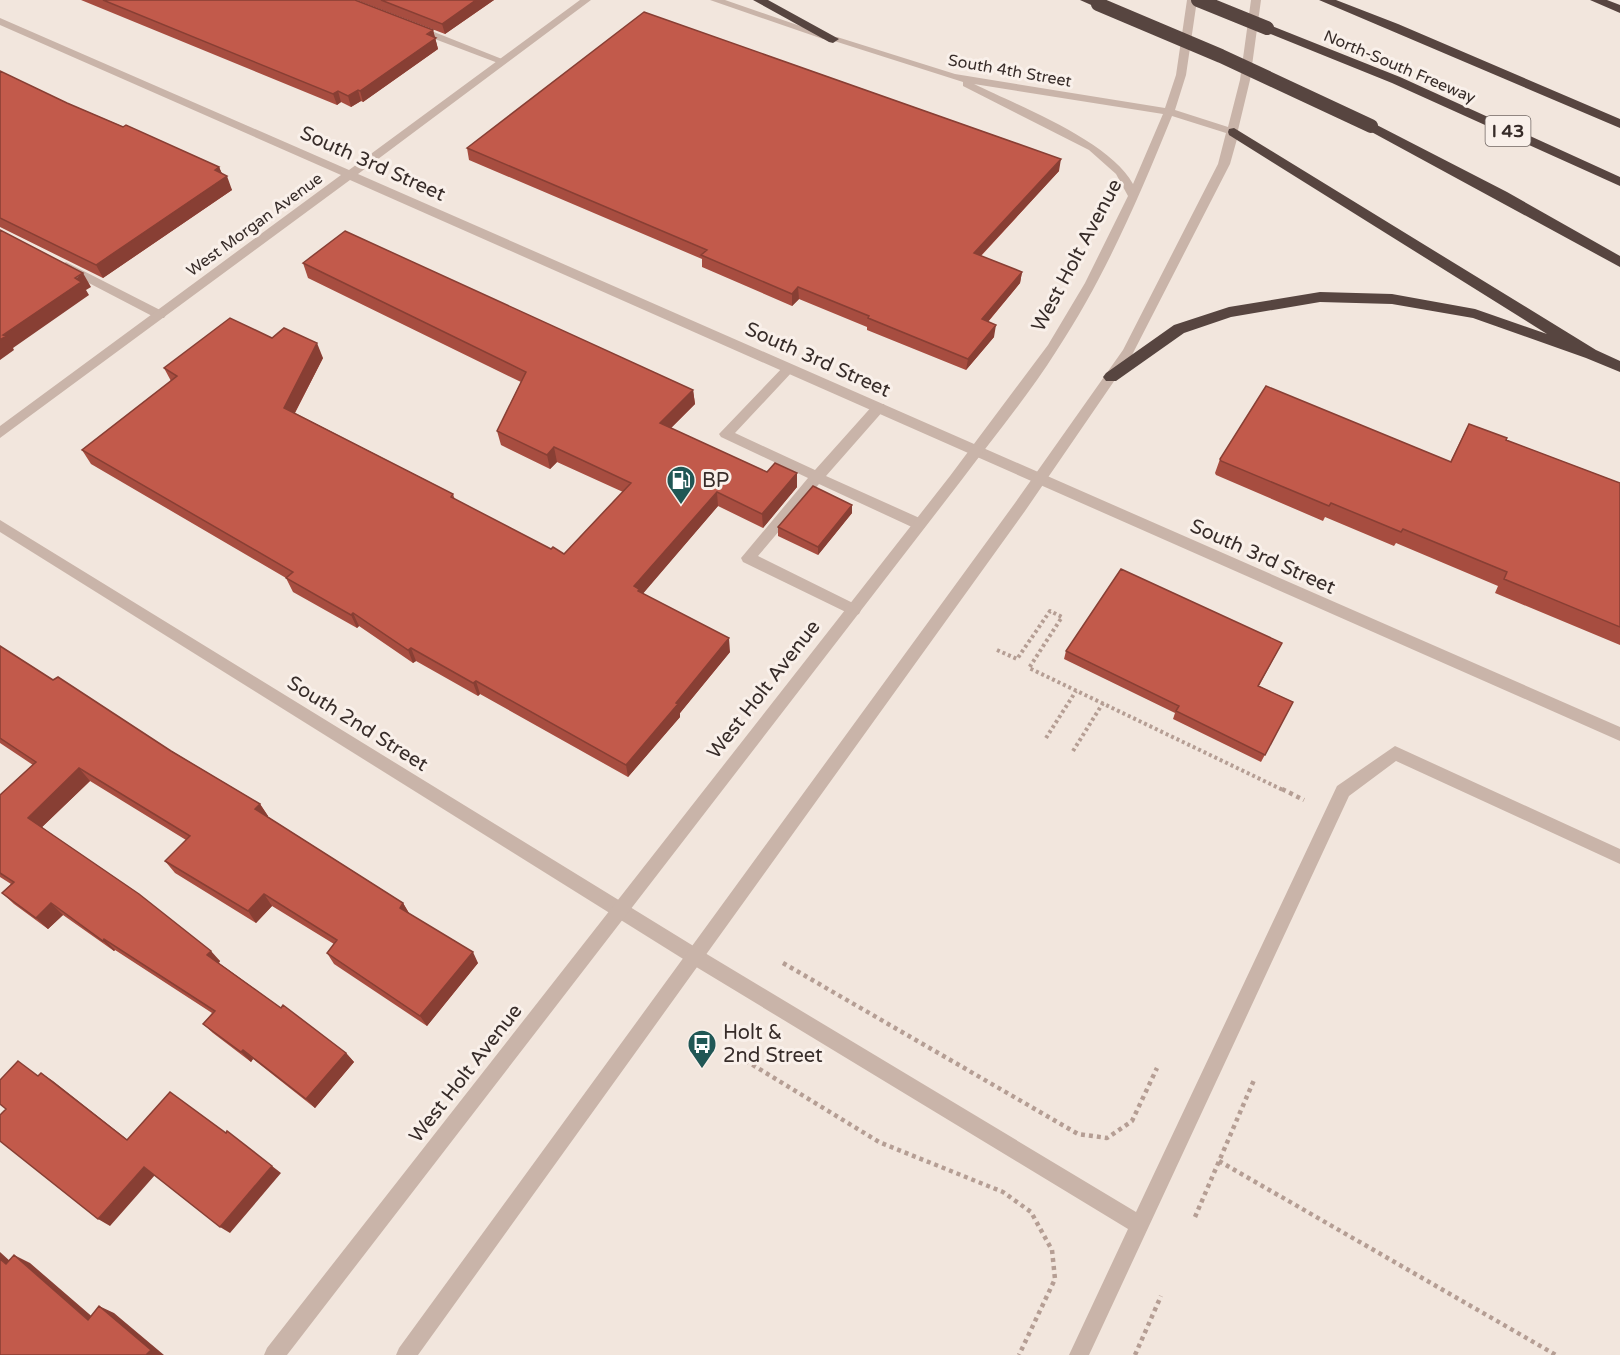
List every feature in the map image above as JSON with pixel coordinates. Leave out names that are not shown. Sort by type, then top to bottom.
[{"type":"highway","points":[[759,0],[832,39]]},
{"type":"highway","name":"North-South Freeway","points":[[1198,0],[1396,80],[1620,183]]},
{"type":"highway","name":"North-South Freeway","points":[[1324,0],[1394,27],[1620,124]]},
{"type":"highway","points":[[1596,0],[1620,9]]},
{"type":"highway","points":[[1092,2],[1221,56],[1371,126],[1502,195],[1620,262]]},
{"type":"highway","points":[[1234,132],[1591,354]]},
{"type":"highway","points":[[1111,377],[1179,329],[1229,312],[1320,297],[1392,298],[1475,314],[1591,354],[1620,367]]},
{"type":"street","name":"West Morgan Avenue","points":[[0,433],[586,0]]},
{"type":"street","name":"South 4th Street","points":[[716,0],[953,77],[1169,112],[1234,132]]},
{"type":"street","name":"West Holt Avenue","points":[[274,1355],[854,610],[1052,348],[1091,283],[1134,196],[1169,112],[1181,75],[1192,0]]},
{"type":"street","points":[[406,1355],[1040,479],[1128,351],[1166,282],[1224,164],[1234,132],[1245,80],[1256,0]]},
{"type":"street","name":"South 3rd Street","points":[[0,21],[1620,734]]},
{"type":"street","points":[[405,25],[502,61]]},
{"type":"street","points":[[953,77],[1093,148],[1121,172],[1134,196]]},
{"type":"street","points":[[51,259],[160,315]]},
{"type":"street","points":[[789,368],[726,434],[919,524]]},
{"type":"street","points":[[854,610],[748,558],[879,407]]},
{"type":"street","name":"South 2nd Street","points":[[0,525],[694,956],[1140,1225]]},
{"type":"street","points":[[1079,1355],[1343,791],[1395,753],[1620,857]]},
{"type":"path","points":[[997,650],[1017,659],[1050,611],[1062,617],[1029,668],[1332,814]]},
{"type":"path","points":[[1046,738],[1076,691]]},
{"type":"path","points":[[1073,751],[1103,704]]},
{"type":"path","points":[[783,963],[1078,1134],[1107,1138],[1132,1121],[1157,1068]]},
{"type":"path","points":[[725,1048],[879,1142],[1003,1192],[1031,1212],[1052,1250],[1055,1279],[1019,1355]]},
{"type":"path","points":[[1196,1217],[1254,1080]]},
{"type":"path","points":[[1219,1161],[1556,1355]]},
{"type":"path","points":[[1135,1355],[1161,1296]]},
{"type":"building","points":[[103,0],[355,0],[433,30],[427,34],[436,38],[360,91],[348,96],[338,91],[333,94]]},
{"type":"building","points":[[381,0],[476,0],[442,24]]},
{"type":"building","points":[[644,12],[1061,159],[974,253],[1022,272],[982,319],[996,325],[968,359],[798,287],[792,294],[701,255],[707,250],[467,148]]},
{"type":"building","points":[[0,71],[67,103],[123,127],[126,125],[219,167],[215,170],[227,176],[96,265],[0,218]]},
{"type":"building","points":[[0,230],[83,273],[75,278],[81,282],[3,335],[6,336],[0,340]]},
{"type":"building","points":[[345,231],[693,390],[660,423],[767,472],[775,463],[797,473],[762,514],[717,492],[634,586],[639,589],[638,591],[729,638],[676,703],[678,704],[626,765],[476,681],[473,683],[411,648],[408,650],[353,613],[351,615],[286,578],[293,572],[82,450],[177,376],[164,368],[230,318],[272,338],[284,328],[317,343],[284,408],[453,494],[451,497],[564,554],[631,483],[554,447],[547,455],[497,431],[526,372],[303,263]]},
{"type":"building","points":[[1266,386],[1451,462],[1469,424],[1620,483],[1620,627],[1504,579],[1507,572],[1403,529],[1401,532],[1331,503],[1329,506],[1221,461],[1220,459]]},
{"type":"building","points":[[813,486],[852,505],[818,547],[778,527]]},
{"type":"building","points":[[1121,569],[1282,643],[1258,686],[1293,702],[1265,755],[1176,711],[1179,706],[1066,651]]},
{"type":"building","points":[[0,646],[53,680],[58,677],[171,751],[260,804],[255,809],[403,903],[400,908],[473,952],[420,1016],[327,953],[337,940],[264,894],[248,911],[165,861],[190,836],[79,768],[28,818],[139,894],[211,951],[207,955],[281,1008],[283,1005],[346,1053],[306,1099],[243,1050],[241,1052],[203,1024],[215,1011],[104,939],[103,941],[51,903],[36,918],[2,893],[14,882],[0,873],[0,795],[36,762],[0,738]]},
{"type":"building","points":[[18,1061],[38,1076],[41,1073],[127,1140],[170,1092],[226,1133],[227,1131],[272,1166],[220,1227],[144,1167],[98,1219],[0,1141],[0,1115],[6,1109],[0,1104],[0,1080]]},
{"type":"building","points":[[14,1255],[88,1320],[99,1306],[151,1350],[146,1355],[0,1355],[0,1259],[6,1264]]},
{"type":"place","name":"BP","points":[[681,506]]},
{"type":"place","name":"Holt & 2nd Street","points":[[702,1070]]}]
